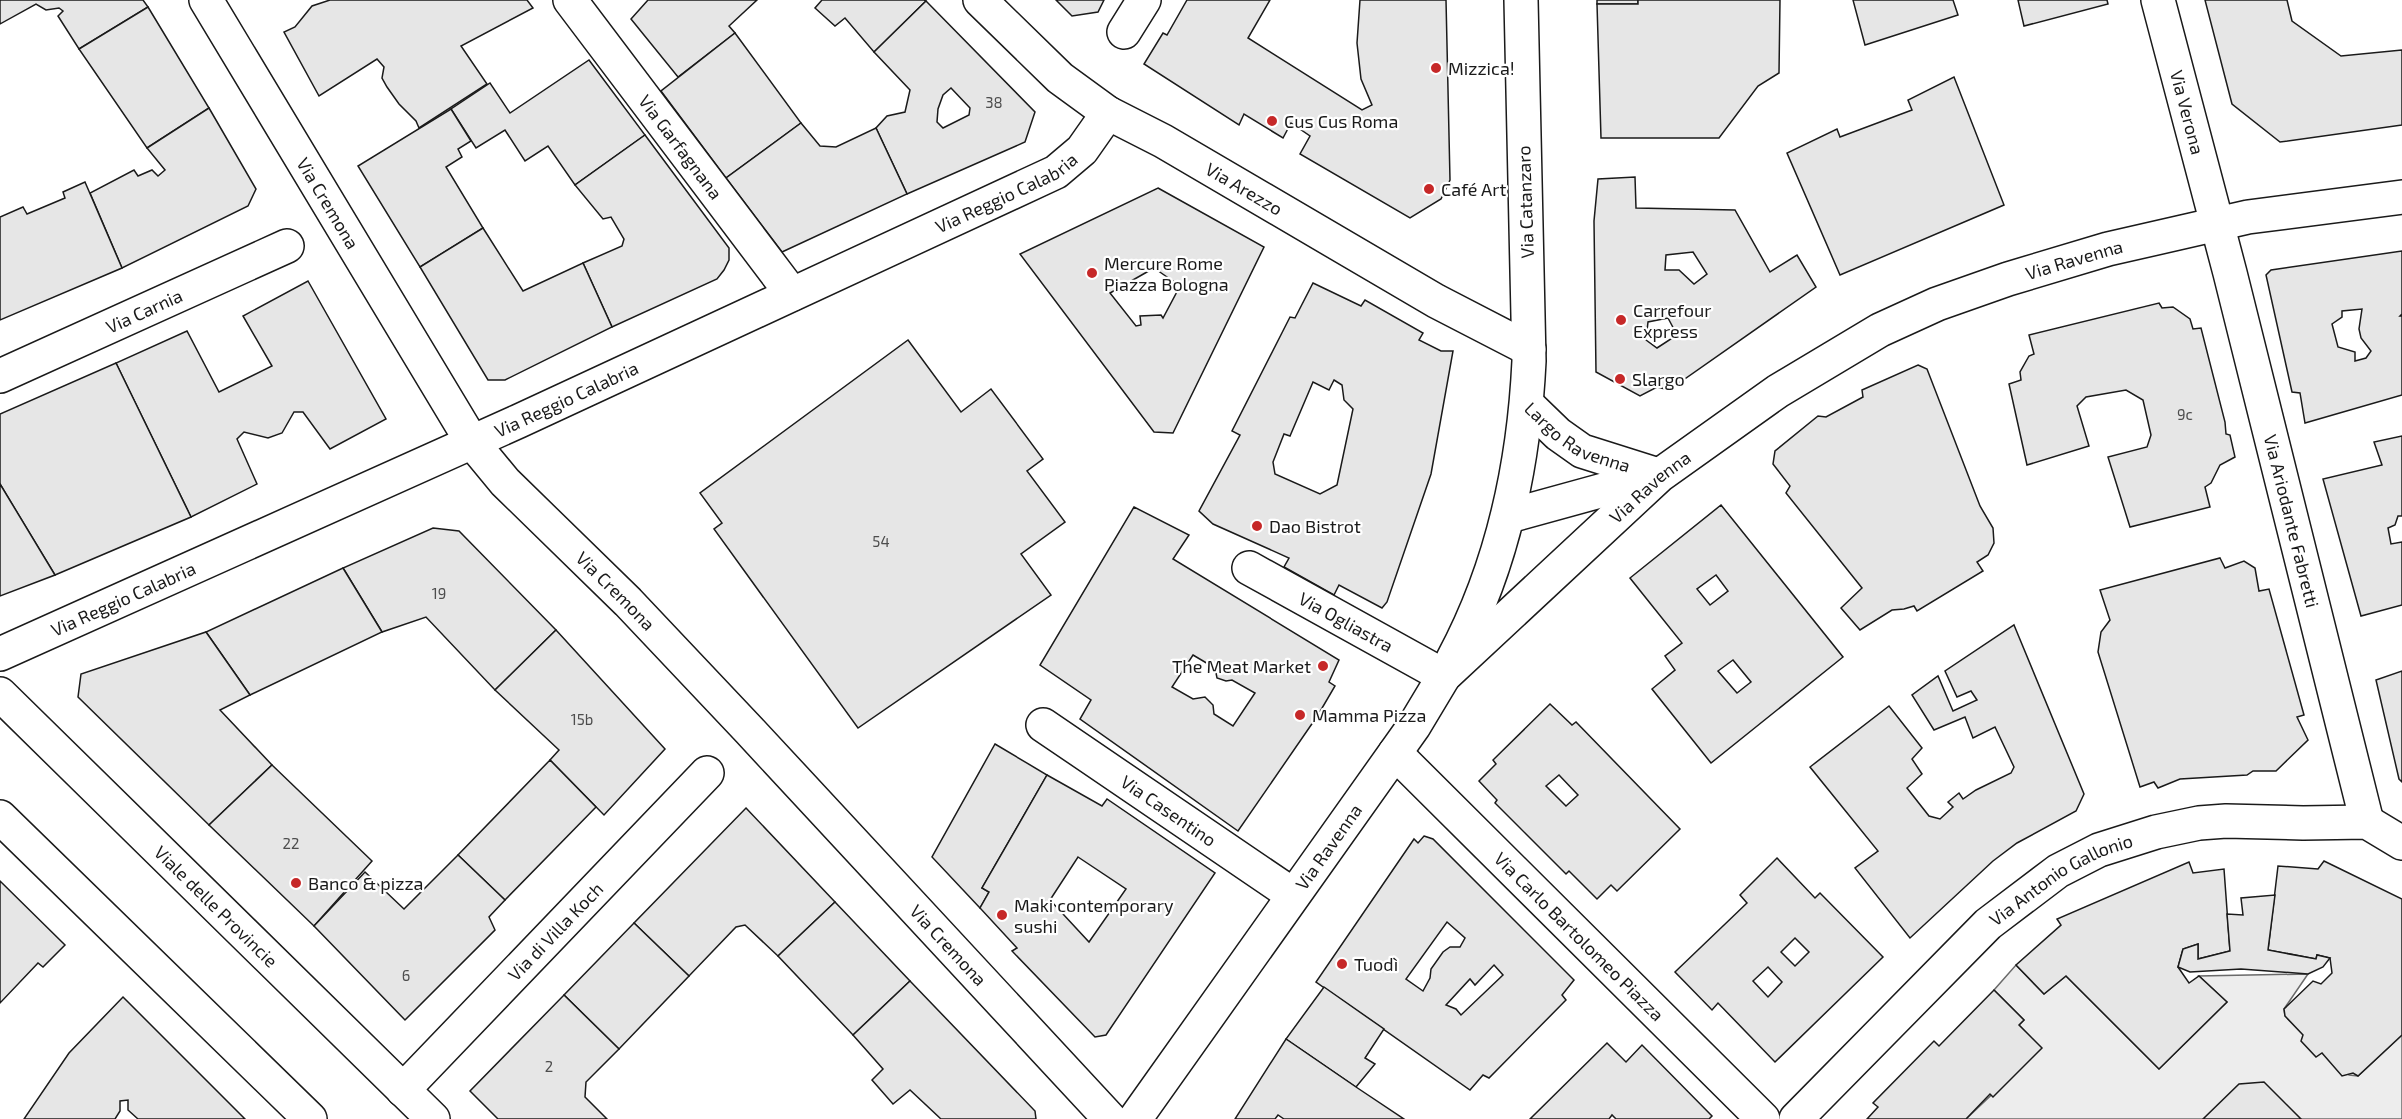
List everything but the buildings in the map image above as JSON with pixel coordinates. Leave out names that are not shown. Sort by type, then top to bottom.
[{"type":"street","name":"Via Cremona","points":[[206,0],[472,442],[505,482],[628,602],[733,713],[1110,1119]]},
{"type":"street","name":"Via Garfagnana","points":[[570,0],[792,294]]},
{"type":"street","name":"Via Arezzo","points":[[980,0],[1060,78],[1108,113],[1173,147],[1436,301],[1529,349]]},
{"type":"street","points":[[1124,32],[1144,0]]},
{"type":"street","name":"Via Catanzaro","points":[[1521,0],[1529,349],[1527,404]]},
{"type":"street","name":"Via Verona","points":[[2158,0],[2217,223]]},
{"type":"street","name":"Via Reggio Calabria","points":[[0,654],[472,442],[1056,172],[1082,150],[1108,113]]},
{"type":"street","name":"Via Ravenna","points":[[1135,1119],[1395,753],[1444,676],[1660,475],[1803,375],[1852,345],[1917,313],[2008,279],[2108,249],[2217,223],[2310,208],[2402,197]]},
{"type":"street","name":"Via Ariodante Fabretti","points":[[2217,223],[2367,822]]},
{"type":"street","name":"Via Carnia","points":[[0,376],[287,246]]},
{"type":"street","name":"Largo Ravenna","points":[[1527,404],[1558,434],[1582,451],[1660,475]]},
{"type":"street","name":"Largo Ravenna","points":[[1444,676],[1482,598],[1509,516],[1520,460],[1527,404]]},
{"type":"street","name":"Largo Ravenna","points":[[1509,516],[1660,475]]},
{"type":"street","name":"Via Ogliastra","points":[[1249,568],[1444,676]]},
{"type":"street","name":"Viale delle Provincie","points":[[0,694],[433,1119]]},
{"type":"street","name":"Via Casentino","points":[[1043,725],[1293,895]]},
{"type":"street","name":"Via Carlo Bartolomeo Piazza","points":[[1395,753],[1763,1119]]},
{"type":"street","name":"Via di Villa Koch","points":[[403,1090],[707,773]]},
{"type":"street","points":[[0,817],[310,1119]]},
{"type":"street","name":"Via Antonio Gallonio","points":[[1796,1119],[1955,955],[2012,904],[2058,871],[2118,844],[2156,832],[2199,823],[2241,820],[2303,823],[2367,822]]},
{"type":"street","points":[[2367,822],[2402,843]]},
{"type":"shaded area","points":[[2016,965],[2044,994],[2066,976],[2159,1069],[2227,1002],[2199,976],[2308,974],[2284,1009],[2285,1016],[2349,1075],[2358,1076],[2402,1035],[2402,1119],[1966,1119],[2041,1048],[2019,1025],[2024,1020],[1994,990]]},
{"type":"place","name":"Mizzica!","points":[[1436,68]]},
{"type":"place","name":"Cus Cus Roma","points":[[1272,121]]},
{"type":"place","name":"Café Art","points":[[1429,189]]},
{"type":"place","name":"Mercure Rome Piazza Bologna","points":[[1092,273]]},
{"type":"place","name":"Carrefour Express","points":[[1621,320]]},
{"type":"place","name":"Slargo","points":[[1620,379]]},
{"type":"place","name":"Dao Bistrot","points":[[1257,526]]},
{"type":"place","name":"The Meat Market","points":[[1323,666]]},
{"type":"place","name":"Mamma Pizza","points":[[1300,715]]},
{"type":"place","name":"Banco & pizza","points":[[296,883]]},
{"type":"place","name":"Maki contemporary sushi","points":[[1002,915]]},
{"type":"place","name":"Tuodì","points":[[1342,964]]}]
